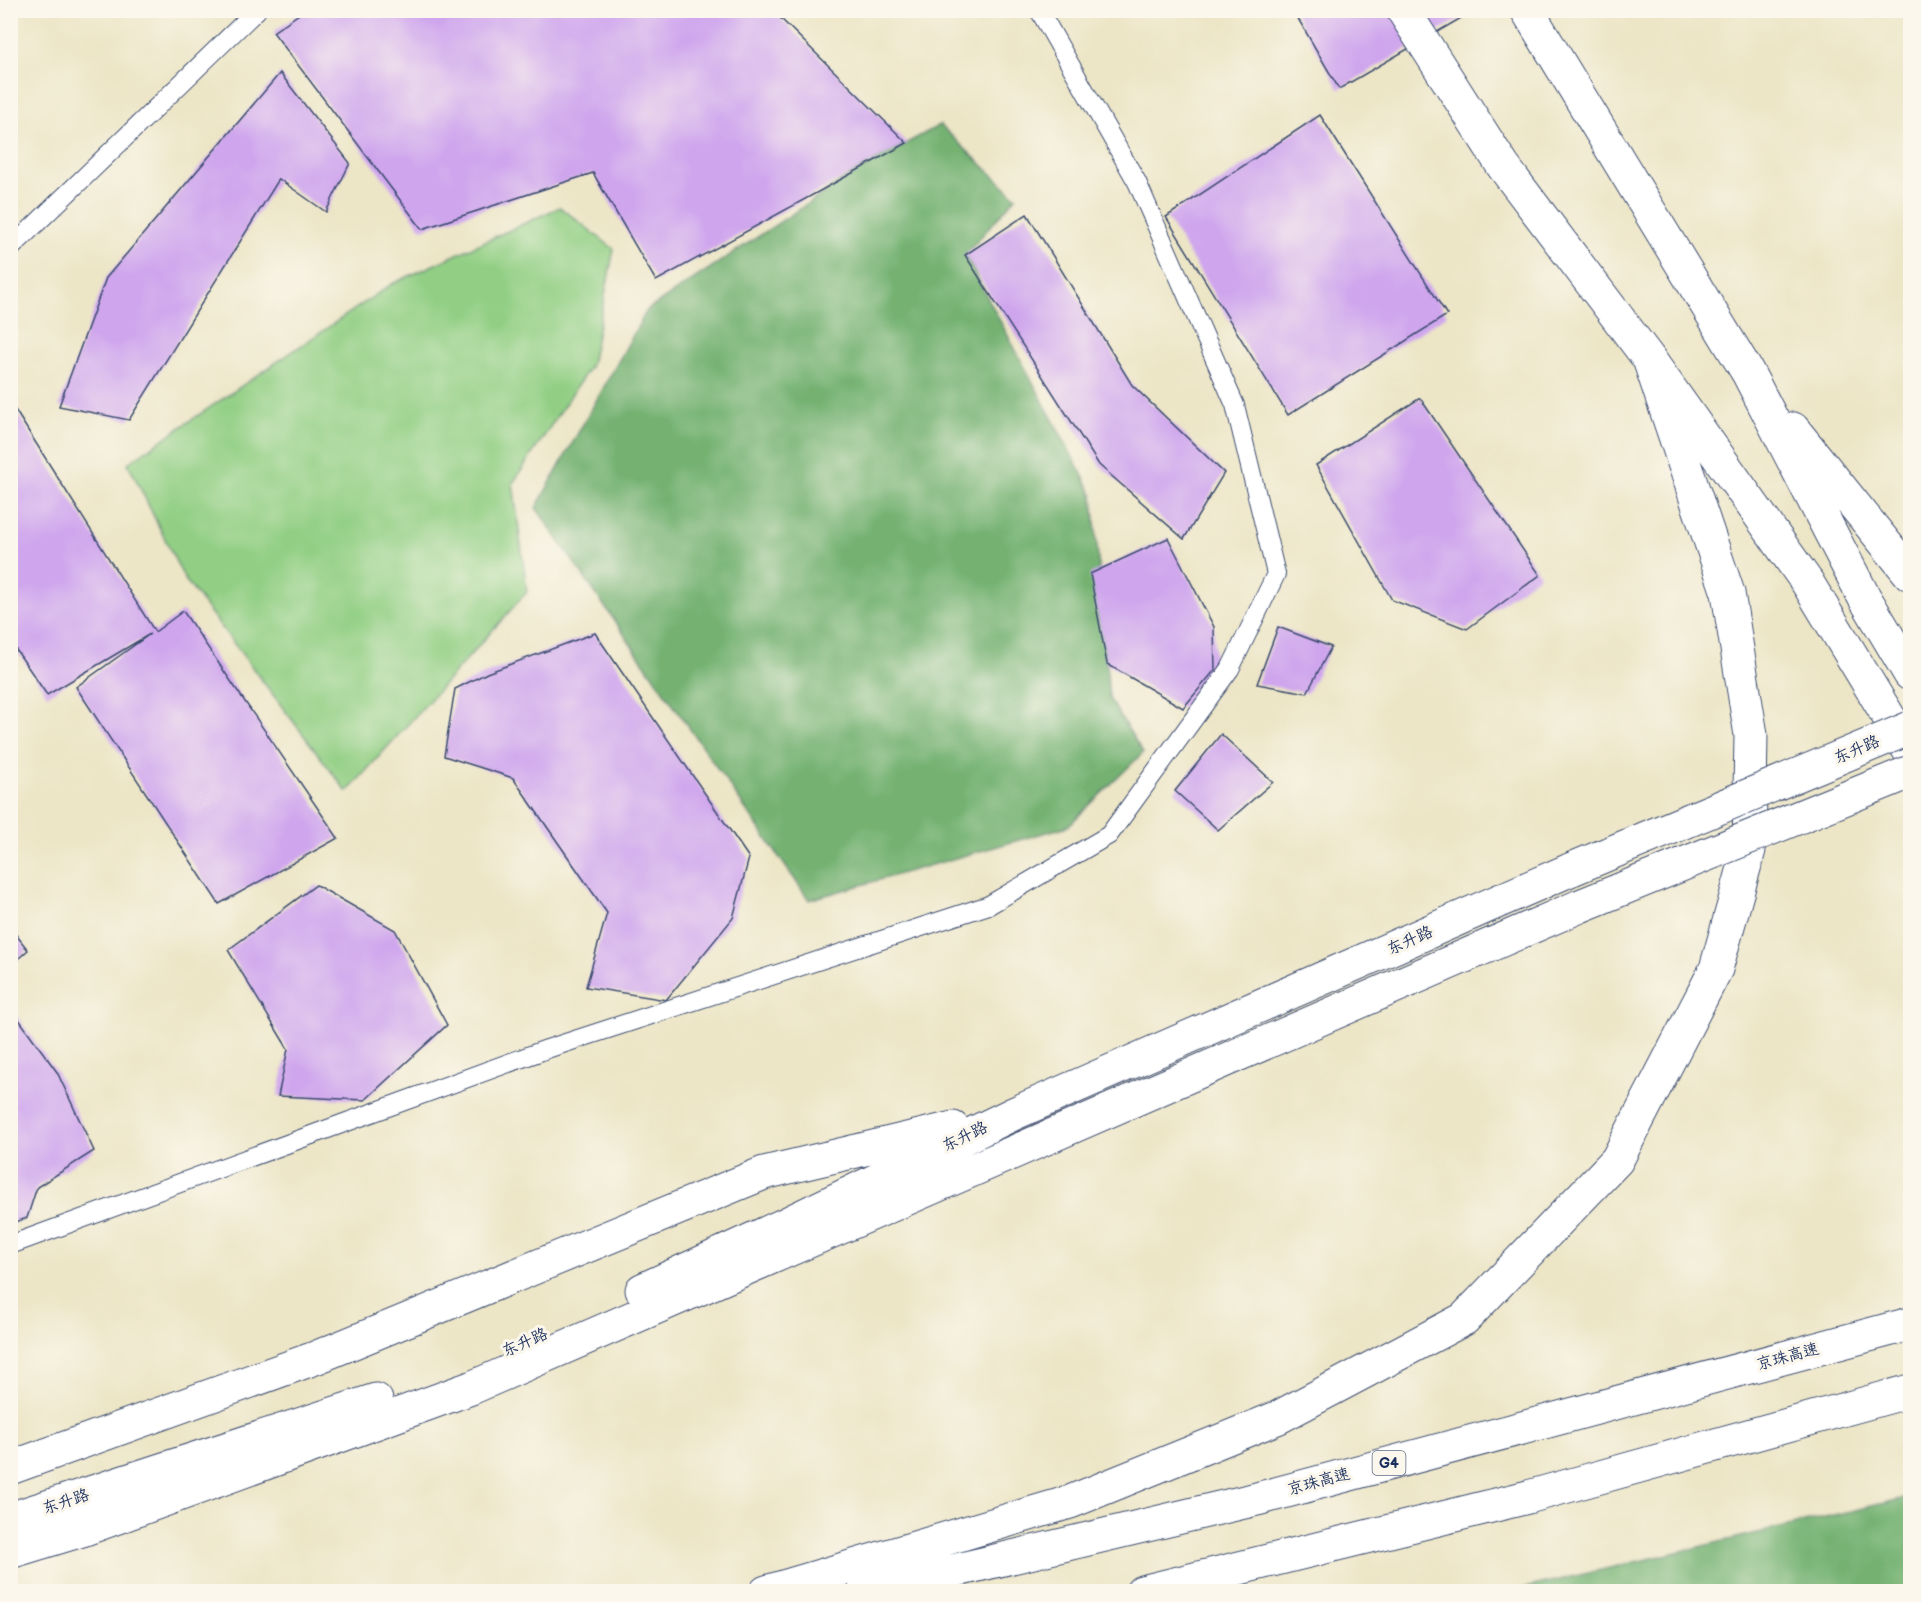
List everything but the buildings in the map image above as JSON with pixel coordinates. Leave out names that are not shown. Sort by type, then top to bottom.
[{"type":"main road","points":[[1403,10],[1503,166],[1649,360],[1808,582],[1911,752]]},
{"type":"main road","points":[[1527,10],[1748,373],[1863,595],[1911,674]]},
{"type":"main road","points":[[766,1592],[1070,1502],[1279,1417],[1464,1319],[1617,1160],[1716,969],[1749,850],[1751,735],[1728,592],[1649,360]]},
{"type":"main road","points":[[1748,373],[1911,574]]},
{"type":"main road","name":"东升路","points":[[10,1519],[460,1372],[786,1224],[1013,1114],[1572,869],[1911,728]]},
{"type":"main road","name":"东升路","points":[[10,1552],[82,1530],[471,1388],[1580,906],[1911,772]]},
{"type":"main road","points":[[10,1468],[315,1358],[764,1173],[1013,1114]]},
{"type":"main road","name":"京珠高速","points":[[864,1592],[1257,1499],[1911,1324]]},
{"type":"main road","points":[[1528,1497],[1911,1391]]},
{"type":"main road","points":[[1142,1592],[1528,1497],[1911,1414]]},
{"type":"lane","points":[[10,249],[257,10]]},
{"type":"lane","points":[[10,1245],[547,1048],[989,905],[1109,835],[1230,669],[1276,574],[1235,405],[1137,182],[1039,10]]},
{"type":"green space","points":[[940,125],[1016,197],[965,255],[1093,495],[1109,698],[1143,753],[1068,826],[809,900],[536,508],[647,310],[863,167]]},
{"type":"green space","points":[[560,207],[614,249],[591,365],[513,483],[527,592],[347,792],[184,578],[128,463],[392,284]]},
{"type":"green space","points":[[1910,1497],[1910,1591],[1512,1591]]}]
